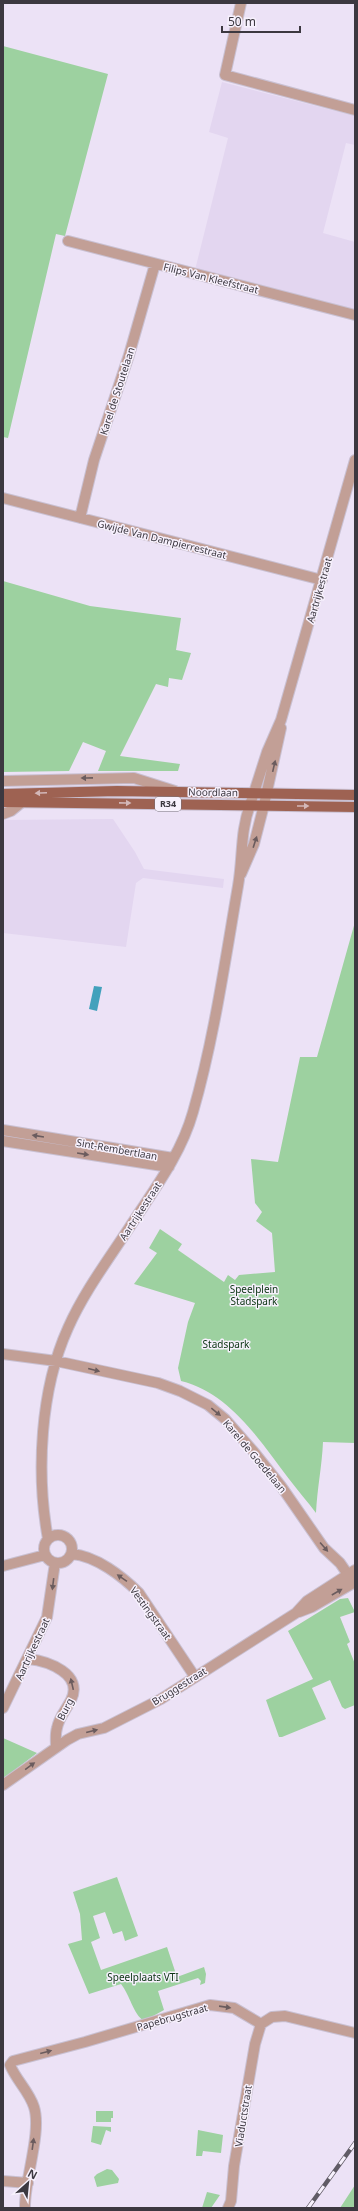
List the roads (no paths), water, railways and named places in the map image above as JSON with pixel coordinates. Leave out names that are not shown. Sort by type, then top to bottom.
[{"type":"main road","name":"Noordlaan","points":[[3,794],[110,791],[355,795]]},
{"type":"main road","name":"Noordlaan","points":[[3,802],[355,807]]},
{"type":"street","points":[[241,3],[225,75],[355,110]]},
{"type":"street","name":"Filips Van Kleefstraat","points":[[68,241],[355,315]]},
{"type":"street","name":"Karel de Stoutelaan","points":[[80,518],[94,460],[128,355],[155,264]]},
{"type":"street","name":"Aartrijkestraat","points":[[48,1539],[44,1511],[43,1441],[47,1402],[56,1361],[67,1329],[84,1296],[171,1163],[193,1113],[212,1029],[240,876],[242,836],[267,752],[281,720],[355,460]]},
{"type":"street","name":"Gwijde Van Dampierrestraat","points":[[3,498],[322,580]]},
{"type":"street","name":"Aartrijkestraat","points":[[240,876],[254,844],[280,738],[281,720]]},
{"type":"street","name":"Noordlaan","points":[[3,781],[134,778],[178,792]]},
{"type":"street","points":[[3,814],[22,802]]},
{"type":"street","name":"Sint-Rembertlaan","points":[[3,1130],[60,1139],[171,1163]]},
{"type":"street","points":[[59,1150],[60,1139]]},
{"type":"street","name":"Sint-Rembertlaan","points":[[3,1141],[59,1150],[171,1163]]},
{"type":"street","name":"Karel de Goedelaan","points":[[3,1354],[56,1361],[158,1383],[180,1391],[208,1405],[225,1419],[254,1452],[281,1486],[324,1548],[351,1572],[354,1583]]},
{"type":"street","points":[[57,1535],[66,1538],[72,1546],[72,1554],[66,1562],[55,1564],[45,1555],[44,1548],[48,1539],[57,1535]]},
{"type":"street","name":"Vestingstraat","points":[[72,1554],[90,1560],[127,1581],[139,1593],[195,1677]]},
{"type":"street","points":[[3,1566],[45,1555]]},
{"type":"street","name":"Aartrijkestraat","points":[[3,1708],[47,1617],[55,1564]]},
{"type":"street","name":"Bruggestraat","points":[[296,1613],[307,1601],[351,1572]]},
{"type":"street","name":"Bruggestraat","points":[[56,1746],[78,1734],[104,1728],[161,1699],[296,1613],[312,1607],[354,1583]]},
{"type":"street","name":"Burg","points":[[28,1659],[36,1660],[60,1669],[70,1676],[74,1687],[72,1700],[61,1715],[56,1728],[56,1746]]},
{"type":"street","points":[[3,1785],[56,1746]]},
{"type":"street","name":"Papebrugstraat","points":[[7,2064],[13,2061],[85,2042],[210,2005],[234,2008],[261,2024]]},
{"type":"street","points":[[261,2024],[272,2017],[285,2016],[355,2033]]},
{"type":"street","name":"Viaductstraat","points":[[228,2208],[231,2201],[234,2166],[255,2044],[261,2024]]},
{"type":"street","points":[[7,2064],[24,2085],[36,2114],[28,2183],[24,2196],[24,2208]]},
{"type":"street","points":[[3,2180],[28,2183]]},
{"type":"water","points":[[94,986],[102,987],[97,1011],[89,1009]]},
{"type":"railway","points":[[308,2208],[355,2143]]},
{"type":"park label","name":"Speelplein Stadspark","points":[[254,1294]]},
{"type":"park label","name":"Stadspark","points":[[226,1344]]},
{"type":"park label","name":"Speelplaats VTI","points":[[143,1977]]}]
